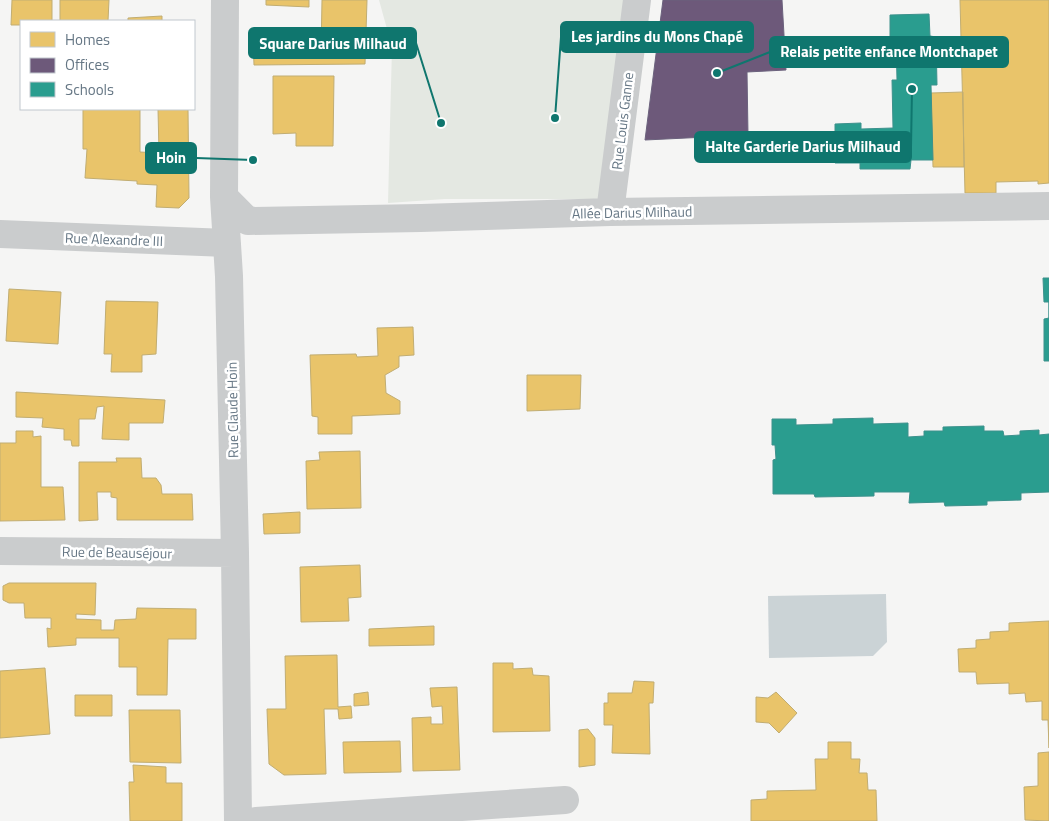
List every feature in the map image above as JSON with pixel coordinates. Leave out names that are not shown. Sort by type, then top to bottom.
[{"type":"street","name":"Rue Claude Hoin","points":[[225,0],[224,196],[227,243],[235,553],[238,821]]},
{"type":"street","name":"Rue Louis Ganne","points":[[610,212],[637,0]]},
{"type":"street","name":"Allée Darius Milhaud","points":[[224,196],[248,221],[610,212],[1049,206]]},
{"type":"street","name":"Rue Alexandre III","points":[[0,234],[227,243]]},
{"type":"street","name":"Rue de Beauséjour","points":[[0,551],[235,553]]},
{"type":"street","points":[[256,821],[565,800]]},
{"type":"shaded area","points":[[379,0],[628,0],[604,199],[445,199],[388,203],[392,47]]},
{"type":"shaded area","points":[[886,594],[887,642],[873,656],[769,658],[768,596]]},
{"type":"building: Homes","points":[[12,0],[52,0],[52,20],[20,20],[20,25],[11,25]]},
{"type":"building: Homes","points":[[60,0],[109,0],[108,20],[60,20]]},
{"type":"building: Homes","points":[[266,0],[309,0],[309,7],[266,5]]},
{"type":"building: Homes","points":[[322,0],[367,0],[365,64],[254,65],[253,38],[302,39],[303,48],[314,48],[313,55],[321,54]]},
{"type":"building: Homes","points":[[960,0],[1049,0],[1049,183],[1038,184],[1038,181],[996,182],[996,193],[965,193]]},
{"type":"building: Homes","points":[[162,16],[162,20],[128,20],[128,18]]},
{"type":"building: Homes","points":[[273,76],[334,76],[333,146],[296,146],[296,133],[273,134]]},
{"type":"building: Homes","points":[[963,92],[964,167],[933,167],[931,93]]},
{"type":"building: Homes","points":[[83,110],[140,110],[140,152],[159,153],[158,110],[188,110],[189,198],[179,208],[156,207],[157,185],[137,184],[137,181],[85,178],[87,149],[83,149]]},
{"type":"building: Homes","points":[[9,289],[61,292],[58,344],[6,341]]},
{"type":"building: Homes","points":[[106,301],[158,302],[156,354],[142,355],[142,372],[111,372],[112,354],[104,354]]},
{"type":"building: Homes","points":[[413,327],[414,355],[399,356],[399,367],[385,375],[386,393],[400,401],[400,414],[352,416],[352,434],[318,434],[318,417],[312,416],[310,355],[356,354],[357,357],[378,356],[377,328]]},
{"type":"building: Homes","points":[[527,375],[581,375],[580,409],[527,411]]},
{"type":"building: Homes","points":[[16,392],[165,400],[163,423],[129,423],[129,440],[102,439],[104,406],[97,407],[95,419],[79,419],[79,446],[72,446],[71,440],[64,440],[64,429],[42,427],[43,418],[16,417]]},
{"type":"building: Homes","points":[[16,431],[33,431],[33,437],[41,436],[41,487],[63,487],[65,520],[0,521],[0,443],[16,443]]},
{"type":"building: Homes","points":[[360,451],[361,508],[307,509],[306,461],[320,460],[319,452]]},
{"type":"building: Homes","points":[[116,458],[141,458],[142,478],[156,478],[161,485],[162,494],[192,494],[193,520],[117,520],[117,498],[111,497],[111,492],[97,492],[98,520],[79,521],[79,462],[117,462]]},
{"type":"building: Homes","points":[[300,512],[300,533],[264,534],[263,514]]},
{"type":"building: Homes","points":[[360,565],[361,597],[348,598],[349,621],[301,622],[300,567]]},
{"type":"building: Homes","points":[[9,583],[96,583],[95,615],[76,614],[76,619],[101,620],[101,630],[114,630],[115,620],[136,619],[137,608],[196,609],[196,639],[168,639],[167,695],[137,695],[137,667],[119,667],[119,638],[76,638],[76,645],[48,647],[47,628],[51,629],[51,618],[25,618],[24,603],[9,603],[3,600],[3,586]]},
{"type":"building: Homes","points":[[1049,621],[1049,748],[1048,720],[1042,720],[1042,701],[1026,702],[1025,693],[1009,694],[1009,683],[977,684],[976,672],[959,672],[958,649],[976,648],[976,640],[990,639],[990,632],[1009,631],[1009,623]]},
{"type":"building: Homes","points":[[434,626],[434,645],[369,646],[369,629]]},
{"type":"building: Homes","points":[[337,655],[338,707],[351,706],[352,718],[339,719],[338,709],[324,709],[326,774],[284,775],[269,764],[267,709],[286,709],[285,656]]},
{"type":"building: Homes","points":[[493,663],[513,663],[513,669],[532,668],[533,675],[549,676],[550,731],[493,732]]},
{"type":"building: Homes","points":[[45,668],[50,734],[0,738],[0,671]]},
{"type":"building: Homes","points":[[634,681],[654,682],[653,703],[649,703],[650,754],[612,753],[613,725],[604,725],[604,703],[608,703],[608,693],[632,693]]},
{"type":"building: Homes","points":[[457,687],[460,770],[413,771],[412,718],[431,717],[431,724],[443,724],[442,706],[432,707],[430,688]]},
{"type":"building: Homes","points":[[368,692],[369,705],[354,706],[354,694]]},
{"type":"building: Homes","points":[[776,692],[797,713],[779,733],[769,723],[756,722],[756,697],[768,698]]},
{"type":"building: Homes","points":[[75,695],[112,695],[112,716],[75,716]]},
{"type":"building: Homes","points":[[129,710],[180,710],[181,763],[130,762]]},
{"type":"building: Homes","points":[[588,729],[595,738],[595,765],[579,767],[579,730]]},
{"type":"building: Homes","points":[[400,741],[401,772],[344,773],[343,742]]},
{"type":"building: Homes","points":[[828,742],[851,742],[851,759],[860,759],[859,773],[867,773],[868,790],[876,790],[877,821],[751,821],[751,800],[767,799],[767,791],[816,790],[815,759],[828,759]]},
{"type":"building: Homes","points":[[1049,752],[1049,821],[1025,820],[1024,787],[1038,786],[1038,753]]},
{"type":"building: Homes","points":[[133,765],[166,767],[166,783],[182,783],[182,821],[130,821],[129,782],[134,782]]},
{"type":"building: Offices","points":[[663,0],[782,0],[786,70],[747,72],[748,135],[645,140]]},
{"type":"building: Schools","points":[[929,14],[930,36],[936,37],[937,85],[931,85],[933,160],[911,160],[910,169],[860,169],[860,163],[835,163],[835,124],[861,123],[861,129],[893,128],[892,80],[897,80],[896,38],[890,38],[890,15]]},
{"type":"building: Schools","points":[[1043,278],[1049,278],[1049,302],[1044,302]]},
{"type":"building: Schools","points":[[1049,318],[1049,361],[1044,361],[1044,319]]},
{"type":"building: Schools","points":[[873,418],[873,424],[908,423],[908,437],[924,436],[924,431],[943,431],[943,427],[984,426],[984,431],[1003,431],[1004,436],[1020,435],[1020,431],[1039,430],[1039,435],[1049,434],[1049,492],[1021,493],[1021,500],[987,501],[987,505],[945,506],[944,502],[909,503],[910,492],[874,492],[874,496],[815,497],[814,494],[773,494],[773,460],[776,459],[775,445],[772,445],[772,419],[796,419],[796,425],[833,424],[833,419]]},
{"type":"place","name":"Relais petite enfance Montchapet","points":[[717,73]]},
{"type":"place","name":"Halte Garderie Darius Milhaud","points":[[912,89]]},
{"type":"place","name":"Les jardins du Mons Chapé","points":[[555,118]]},
{"type":"place","name":"Square Darius Milhaud","points":[[441,123]]},
{"type":"place","name":"Hoin","points":[[253,160]]}]
